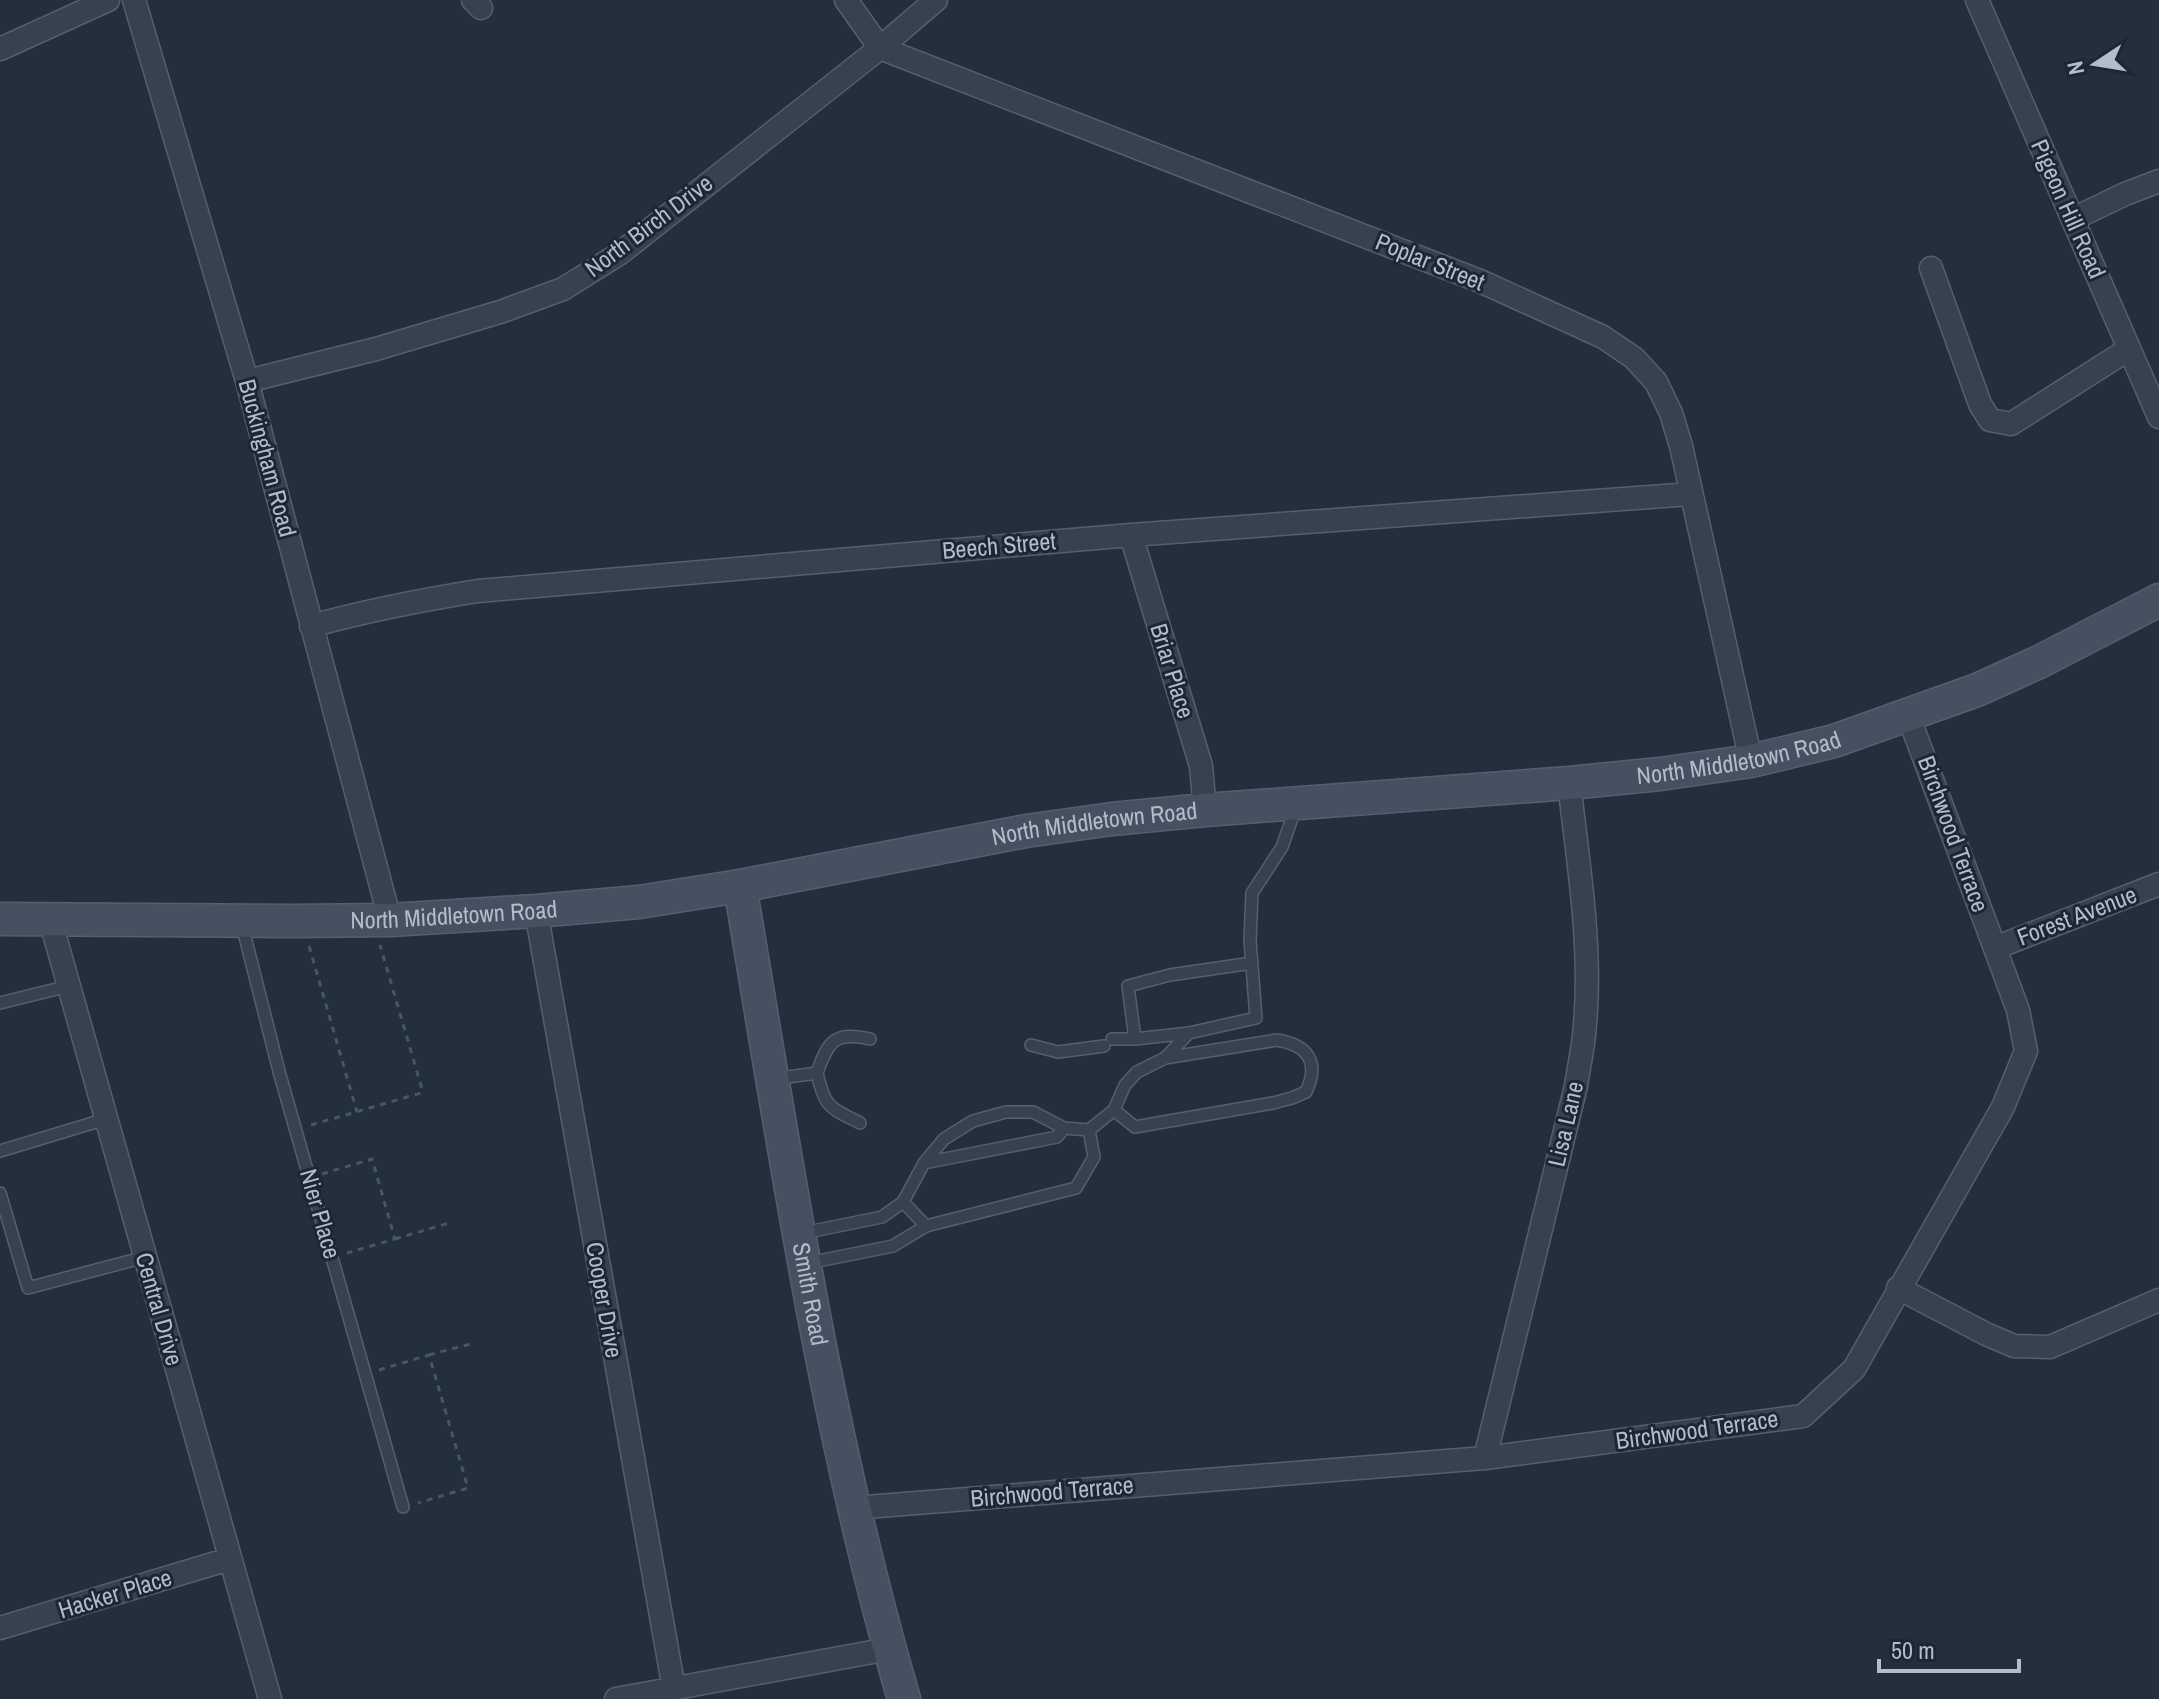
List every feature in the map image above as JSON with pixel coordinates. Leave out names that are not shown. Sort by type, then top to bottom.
[{"type":"street","points":[[0,49],[108,0]]},
{"type":"street","name":"Buckingham Road","points":[[134,0],[247,381],[311,626],[384,930]]},
{"type":"street","points":[[846,0],[880,48]]},
{"type":"street","name":"North Birch Drive","points":[[247,381],[403,341],[500,312],[563,289],[619,254],[880,48],[936,0]]},
{"type":"street","name":"Pigeon Hill Road","points":[[1977,0],[2159,417]]},
{"type":"street","name":"Poplar Street","points":[[880,48],[1480,281],[1603,337],[1634,358],[1656,382],[1671,413],[1681,446],[1751,761]]},
{"type":"street","points":[[2073,219],[2159,181]]},
{"type":"street","points":[[1931,268],[1980,404],[1990,420],[2011,424],[2129,349]]},
{"type":"street","name":"Beech Street","points":[[311,626],[377,609],[478,591],[1131,535],[1691,494]]},
{"type":"street","name":"Briar Place","points":[[1131,535],[1201,766],[1205,810]]},
{"type":"street","name":"North Middletown Road","points":[[0,919],[241,920],[384,930],[639,902],[740,886],[1026,831],[1112,819],[1569,783],[1751,761],[1834,741],[1977,690],[2159,600]]},
{"type":"street","name":"Birchwood Terrace","points":[[853,1508],[1485,1458],[1803,1416],[1854,1369],[2003,1107],[2026,1051],[2018,1010],[1908,715]]},
{"type":"street","name":"Lisa Lane","points":[[1485,1458],[1576,1086],[1585,1024],[1586,957],[1569,783]]},
{"type":"street","name":"Forest Avenue","points":[[1995,948],[2159,884]]},
{"type":"street","name":"Smith Road","points":[[740,886],[827,1386],[853,1508],[904,1699]]},
{"type":"street","name":"Cooper Drive","points":[[536,911],[674,1689]]},
{"type":"street","name":"Central Drive","points":[[50,919],[270,1699]]},
{"type":"street","points":[[1898,1288],[2014,1346],[2050,1347],[2159,1300]]},
{"type":"street","name":"Hacker Place","points":[[0,1628],[229,1559]]},
{"type":"street","points":[[616,1699],[889,1649]]},
{"type":"lane","points":[[1031,1045],[1058,1052],[1189,1033],[1256,1018],[1250,940],[1252,893],[1282,847],[1298,803]]},
{"type":"lane","name":"Nier Place","points":[[241,920],[296,1130],[403,1507]]},
{"type":"lane","points":[[1135,1039],[1128,986],[1170,975],[1252,963]]},
{"type":"lane","points":[[0,1003],[69,986]]},
{"type":"lane","points":[[1165,1058],[1189,1033]]},
{"type":"lane","points":[[860,1123],[830,1107],[822,1096],[817,1073],[825,1050],[838,1037],[853,1035],[870,1039]]},
{"type":"lane","points":[[802,1249],[882,1217],[903,1202],[924,1163],[944,1139],[973,1121],[1006,1112],[1033,1112],[1064,1128],[1089,1130],[1114,1110],[1125,1085],[1137,1072],[1165,1058],[1277,1040],[1294,1043],[1304,1050],[1313,1071],[1306,1092],[1273,1103],[1135,1127],[1114,1110]]},
{"type":"lane","points":[[773,1080],[817,1073]]},
{"type":"lane","points":[[0,1151],[106,1119]]},
{"type":"lane","points":[[924,1163],[1057,1137],[1064,1128]]},
{"type":"lane","points":[[802,1249],[893,1246],[926,1226],[1076,1188],[1094,1157],[1089,1130]]},
{"type":"lane","points":[[0,1193],[28,1288],[145,1257]]},
{"type":"lane","points":[[903,1202],[926,1226]]},
{"type":"path","points":[[296,1130],[421,1093],[384,930]]},
{"type":"path","points":[[308,943],[357,1112]]},
{"type":"path","points":[[322,1174],[372,1159],[395,1239]]},
{"type":"path","points":[[332,1257],[449,1223]]},
{"type":"path","points":[[365,1374],[474,1343]]},
{"type":"path","points":[[403,1507],[468,1488],[429,1355]]}]
